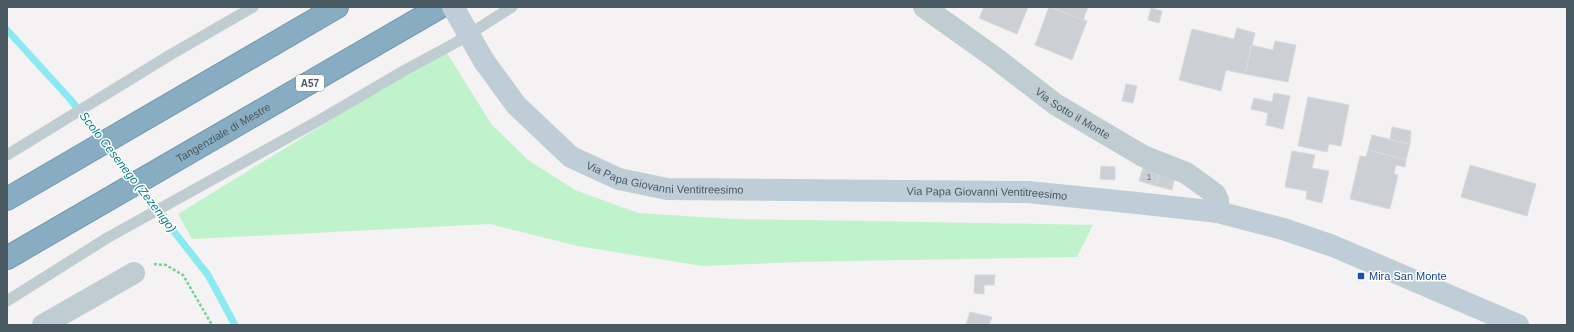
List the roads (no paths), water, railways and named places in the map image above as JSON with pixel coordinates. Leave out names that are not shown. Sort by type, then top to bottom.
[{"type":"highway","points":[[7,199],[337,7]]},
{"type":"highway","name":"Tangenziale di Mestre","points":[[7,258],[440,7]]},
{"type":"main road","name":"Via Papa Giovanni Ventitreesimo","points":[[453,7],[484,61],[516,105],[571,157],[619,179],[667,189],[1028,192],[1218,212],[1283,229],[1332,246],[1518,325]]},
{"type":"street","name":"Via Sotto il Monte","points":[[924,7],[994,57],[1055,104],[1143,156],[1186,173],[1215,194],[1218,200],[1218,212]]},
{"type":"street","points":[[44,325],[134,272]]},
{"type":"lane","points":[[7,155],[253,7]]},
{"type":"lane","points":[[7,301],[107,238],[457,42],[512,7]]},
{"type":"waterway","name":"Scolo Cesenego (Zezenigo)","points":[[7,30],[70,99],[208,275],[235,325]]},
{"type":"place","name":"Mira San Monte","points":[[1361,276]]}]
